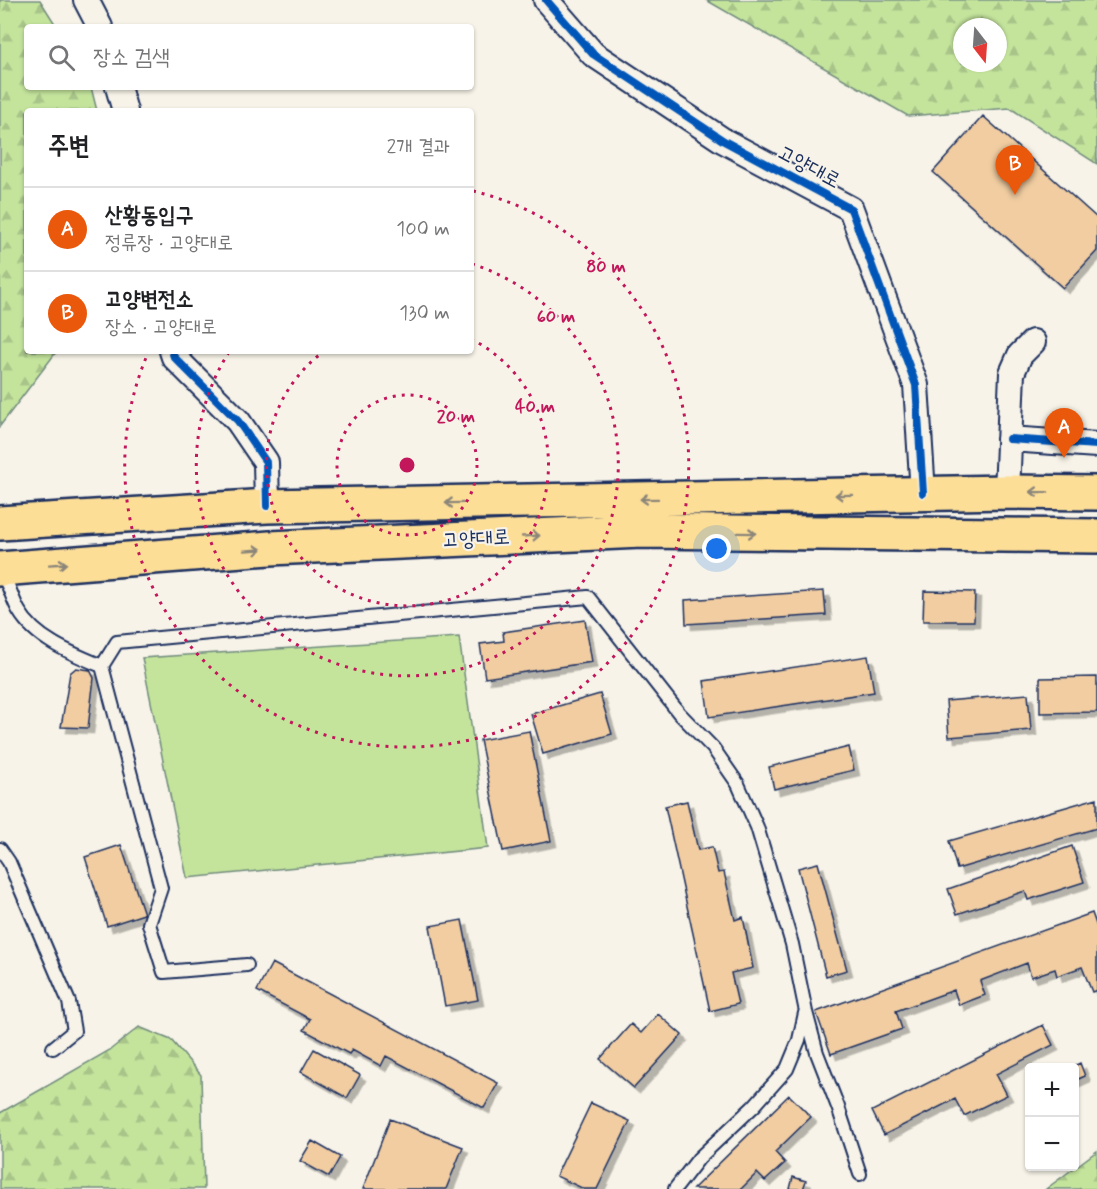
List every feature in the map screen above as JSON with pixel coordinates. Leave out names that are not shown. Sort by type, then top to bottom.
[{"type":"main road","name":"고양대로","points":[[0,523],[267,506],[923,493],[1097,493]]},
{"type":"main road","name":"고양대로","points":[[0,571],[270,548],[641,531],[1097,536]]},
{"type":"street","points":[[86,0],[98,24]]},
{"type":"street","name":"고양대로","points":[[546,0],[593,54],[724,141],[851,209],[916,385],[923,493]]},
{"type":"street","points":[[119,90],[124,108]]},
{"type":"street","points":[[1007,492],[1012,373],[1020,355],[1033,342]]},
{"type":"street","points":[[173,354],[238,421],[266,462],[267,506]]},
{"type":"street","points":[[1009,439],[1097,445]]},
{"type":"lane","points":[[0,571],[3,573],[21,614],[40,633],[59,648],[102,666]]},
{"type":"lane","points":[[247,965],[164,972],[149,924],[161,888],[102,666],[117,642],[588,597],[679,713],[712,748],[738,784],[758,827],[792,944],[817,1053],[860,1174]]},
{"type":"lane","points":[[0,849],[9,862],[69,1002],[74,1030],[53,1048]]},
{"type":"lane","points":[[675,1189],[699,1158],[754,1106],[787,1069],[800,1040],[806,1012]]},
{"type":"green space","points":[[0,0],[40,0],[55,24],[24,24],[24,90],[92,90],[96,108],[24,108],[24,354],[55,354],[0,426]]},
{"type":"green space","points":[[706,0],[1097,0],[1097,164],[1010,108],[908,116]]},
{"type":"green space","points":[[459,637],[488,848],[187,878],[142,658]]},
{"type":"green space","points":[[139,1027],[171,1040],[201,1075],[204,1189],[0,1189],[0,1113],[110,1050]]},
{"type":"green space","points":[[1097,1151],[1097,1189],[1046,1189],[1070,1171],[1079,1171],[1079,1164]]},
{"type":"building","points":[[983,116],[1097,218],[1097,251],[1063,288],[933,172]]},
{"type":"building","points":[[824,591],[826,615],[686,624],[685,600]]},
{"type":"building","points":[[924,591],[975,592],[974,621],[923,621]]},
{"type":"building","points":[[585,620],[592,662],[485,678],[480,644],[504,641],[503,632]]},
{"type":"building","points":[[868,656],[874,692],[709,717],[704,681]]},
{"type":"building","points":[[76,668],[90,670],[94,678],[88,728],[61,727],[70,673]]},
{"type":"building","points":[[1097,677],[1097,712],[1040,713],[1040,678]]},
{"type":"building","points":[[600,694],[612,734],[543,754],[531,714]]},
{"type":"building","points":[[1028,694],[1031,730],[949,737],[946,701]]},
{"type":"building","points":[[529,731],[551,841],[503,851],[480,740]]},
{"type":"building","points":[[849,747],[854,770],[774,789],[769,767]]},
{"type":"building","points":[[1097,798],[1097,828],[957,869],[949,841]]},
{"type":"building","points":[[687,801],[698,850],[712,847],[718,873],[724,872],[735,920],[743,917],[753,968],[731,973],[738,1004],[710,1011],[665,806]]},
{"type":"building","points":[[121,845],[144,914],[107,926],[85,857]]},
{"type":"building","points":[[1072,846],[1084,882],[1028,900],[1025,891],[957,914],[948,889]]},
{"type":"building","points":[[818,863],[847,970],[826,976],[798,868]]},
{"type":"building","points":[[1092,913],[1097,927],[1097,990],[1092,992],[1082,967],[1057,976],[1055,969],[1031,977],[1027,963],[980,981],[985,995],[959,1005],[954,990],[896,1011],[902,1029],[831,1054],[816,1012]]},
{"type":"building","points":[[462,920],[478,1000],[445,1006],[430,926]]},
{"type":"building","points":[[272,963],[498,1083],[484,1108],[386,1056],[381,1066],[352,1050],[349,1054],[304,1030],[310,1019],[257,991]]},
{"type":"building","points":[[658,1014],[682,1035],[634,1088],[600,1059],[631,1024],[641,1033]]},
{"type":"building","points":[[1043,1025],[1053,1045],[996,1074],[1007,1095],[964,1116],[955,1099],[884,1135],[872,1111]]},
{"type":"building","points":[[314,1049],[360,1075],[347,1098],[301,1072]]},
{"type":"building","points":[[1079,1064],[1085,1076],[1079,1079]]},
{"type":"building","points":[[789,1095],[811,1117],[775,1152],[785,1163],[765,1181],[757,1173],[741,1189],[693,1189]]},
{"type":"building","points":[[591,1103],[630,1121],[597,1189],[584,1189],[556,1176]]},
{"type":"building","points":[[390,1119],[463,1147],[446,1189],[363,1189]]},
{"type":"building","points":[[312,1141],[340,1157],[329,1177],[300,1161]]},
{"type":"building","points":[[793,1177],[806,1181],[803,1189],[790,1189]]},
{"type":"cycle path","points":[[546,0],[593,54],[724,141],[851,209],[916,385],[923,493]]},
{"type":"cycle path","points":[[173,354],[238,421],[266,462],[267,506]]},
{"type":"cycle path","points":[[1009,439],[1097,445]]},
{"type":"place","name":"고양변전소","points":[[1015,195]]},
{"type":"place","name":"산황동입구","points":[[1064,458]]}]
